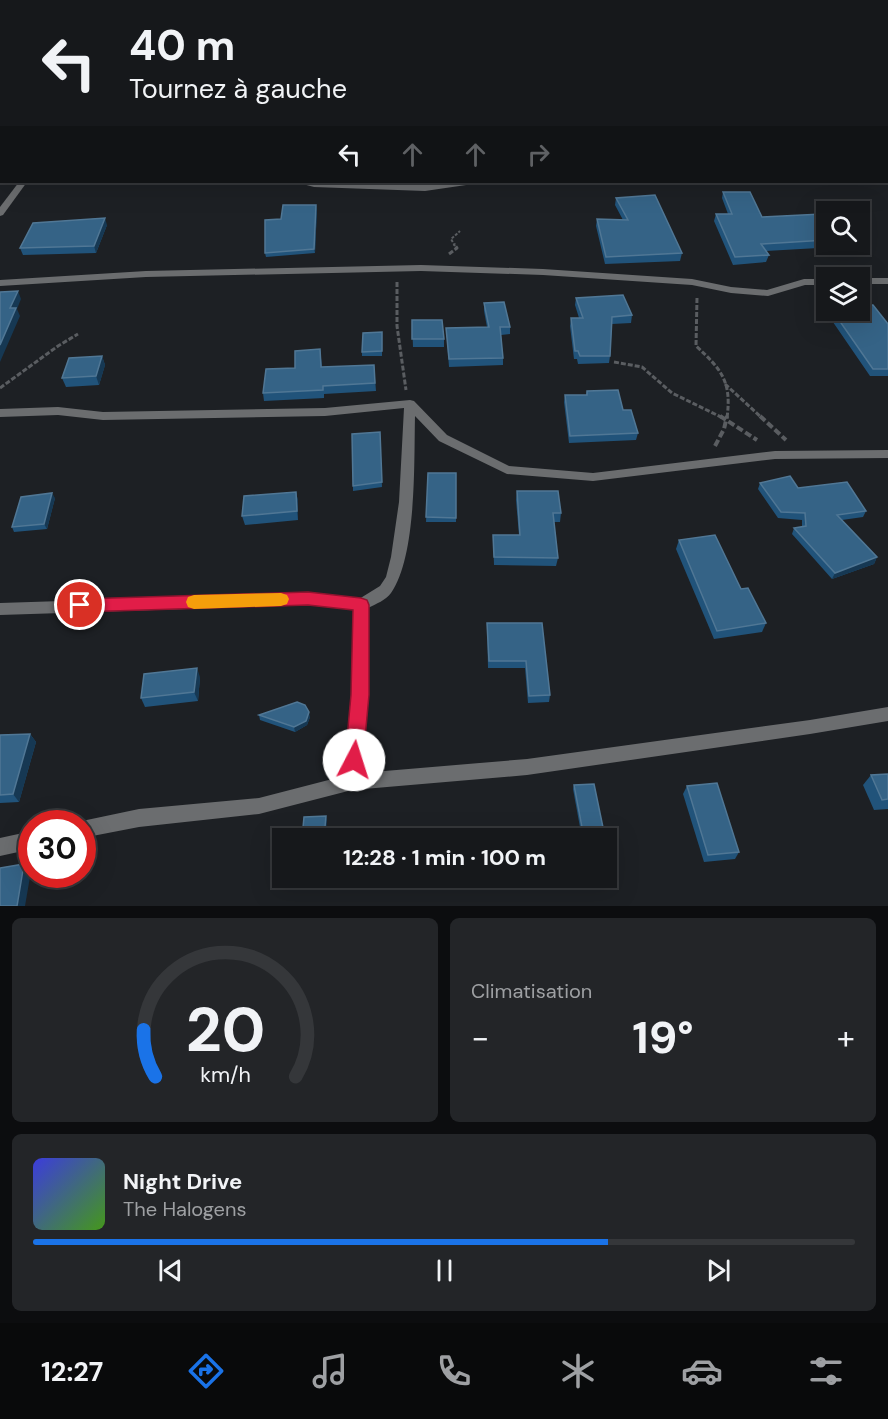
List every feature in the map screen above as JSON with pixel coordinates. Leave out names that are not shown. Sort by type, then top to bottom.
[{"type":"street","points":[[0,213],[22,183]]},
{"type":"street","points":[[304,183],[425,188],[465,183]]},
{"type":"street","points":[[0,283],[146,274],[421,268],[543,272],[692,282],[731,290],[768,293],[804,282],[816,282]]},
{"type":"street","points":[[870,281],[888,280]]},
{"type":"street","points":[[0,413],[58,411],[103,416],[326,412],[410,404]]},
{"type":"street","points":[[410,404],[443,438],[507,470],[593,477],[775,456],[888,454]]},
{"type":"street","points":[[0,609],[308,598],[361,605],[387,590],[399,557],[404,515],[410,404]]},
{"type":"street","points":[[352,782],[360,695],[361,605]]},
{"type":"street","points":[[96,827],[138,818],[259,806],[352,782],[527,767],[888,714]]},
{"type":"street","points":[[0,847],[18,843]]},
{"type":"path","points":[[410,404],[403,381],[398,337],[397,278],[447,256],[457,248],[451,239],[460,231]]},
{"type":"path","points":[[692,282],[698,301],[695,322],[696,346],[720,369],[727,392],[728,420],[718,442],[703,464]]},
{"type":"path","points":[[0,388],[24,374],[56,345],[78,334]]},
{"type":"path","points":[[614,362],[642,367],[672,393],[728,420],[760,441]]},
{"type":"path","points":[[724,384],[785,438],[796,456]]},
{"type":"building","points":[[723,192],[750,192],[762,217],[816,214],[816,241],[761,244],[769,255],[735,257],[716,214],[732,214]]},
{"type":"building","points":[[655,195],[682,253],[606,257],[597,219],[628,220],[616,198]]},
{"type":"building","points":[[283,205],[316,205],[314,249],[265,253],[265,220],[281,219]]},
{"type":"building","points":[[105,218],[94,246],[20,248],[33,223]]},
{"type":"building","points":[[18,291],[10,308],[16,308],[0,345],[0,292]]},
{"type":"building","points":[[623,295],[632,315],[612,317],[610,356],[580,356],[578,351],[575,351],[571,318],[583,318],[576,298]]},
{"type":"building","points":[[504,302],[510,327],[500,327],[503,358],[449,359],[446,328],[489,327],[484,303]]},
{"type":"building","points":[[870,305],[873,305],[888,324],[888,369],[873,369],[840,321],[870,321]]},
{"type":"building","points":[[412,320],[442,320],[444,339],[412,339]]},
{"type":"building","points":[[382,332],[382,351],[362,352],[363,333]]},
{"type":"building","points":[[320,349],[321,367],[374,365],[375,383],[323,386],[323,390],[263,393],[266,369],[295,368],[295,351]]},
{"type":"building","points":[[102,356],[96,376],[62,378],[69,358]]},
{"type":"building","points":[[618,390],[623,410],[631,410],[638,433],[570,436],[565,395],[587,395],[587,391]]},
{"type":"building","points":[[380,432],[382,482],[353,486],[352,434]]},
{"type":"building","points":[[428,473],[456,473],[456,518],[426,517]]},
{"type":"building","points":[[790,476],[798,488],[847,482],[866,511],[837,515],[877,557],[835,573],[794,528],[806,526],[805,513],[781,512],[760,483]]},
{"type":"building","points":[[517,491],[558,491],[561,513],[553,513],[558,558],[494,557],[493,535],[520,535]]},
{"type":"building","points":[[296,492],[297,511],[242,516],[244,496]]},
{"type":"building","points":[[52,493],[44,524],[12,527],[21,497]]},
{"type":"building","points":[[715,535],[741,589],[748,588],[766,623],[717,631],[679,540]]},
{"type":"building","points":[[487,623],[542,623],[550,695],[529,696],[526,661],[489,661]]},
{"type":"building","points":[[197,668],[194,692],[141,698],[144,674]]},
{"type":"building","points":[[297,702],[305,705],[309,712],[306,721],[294,727],[259,715]]},
{"type":"building","points":[[30,734],[13,794],[0,795],[0,735]]},
{"type":"building","points":[[888,774],[888,799],[882,800],[871,775]]},
{"type":"building","points":[[717,783],[739,852],[708,855],[687,786]]},
{"type":"building","points":[[594,784],[603,828],[582,828],[574,785]]},
{"type":"building","points":[[326,816],[325,828],[303,828],[304,817]]},
{"type":"building","points":[[18,865],[18,888],[20,888],[17,906],[0,906],[0,868]]},
{"type":"slow traffic","points":[[194,602],[281,599]]},
{"type":"route","points":[[80,605],[308,598],[361,605],[360,695],[354,760]]}]
